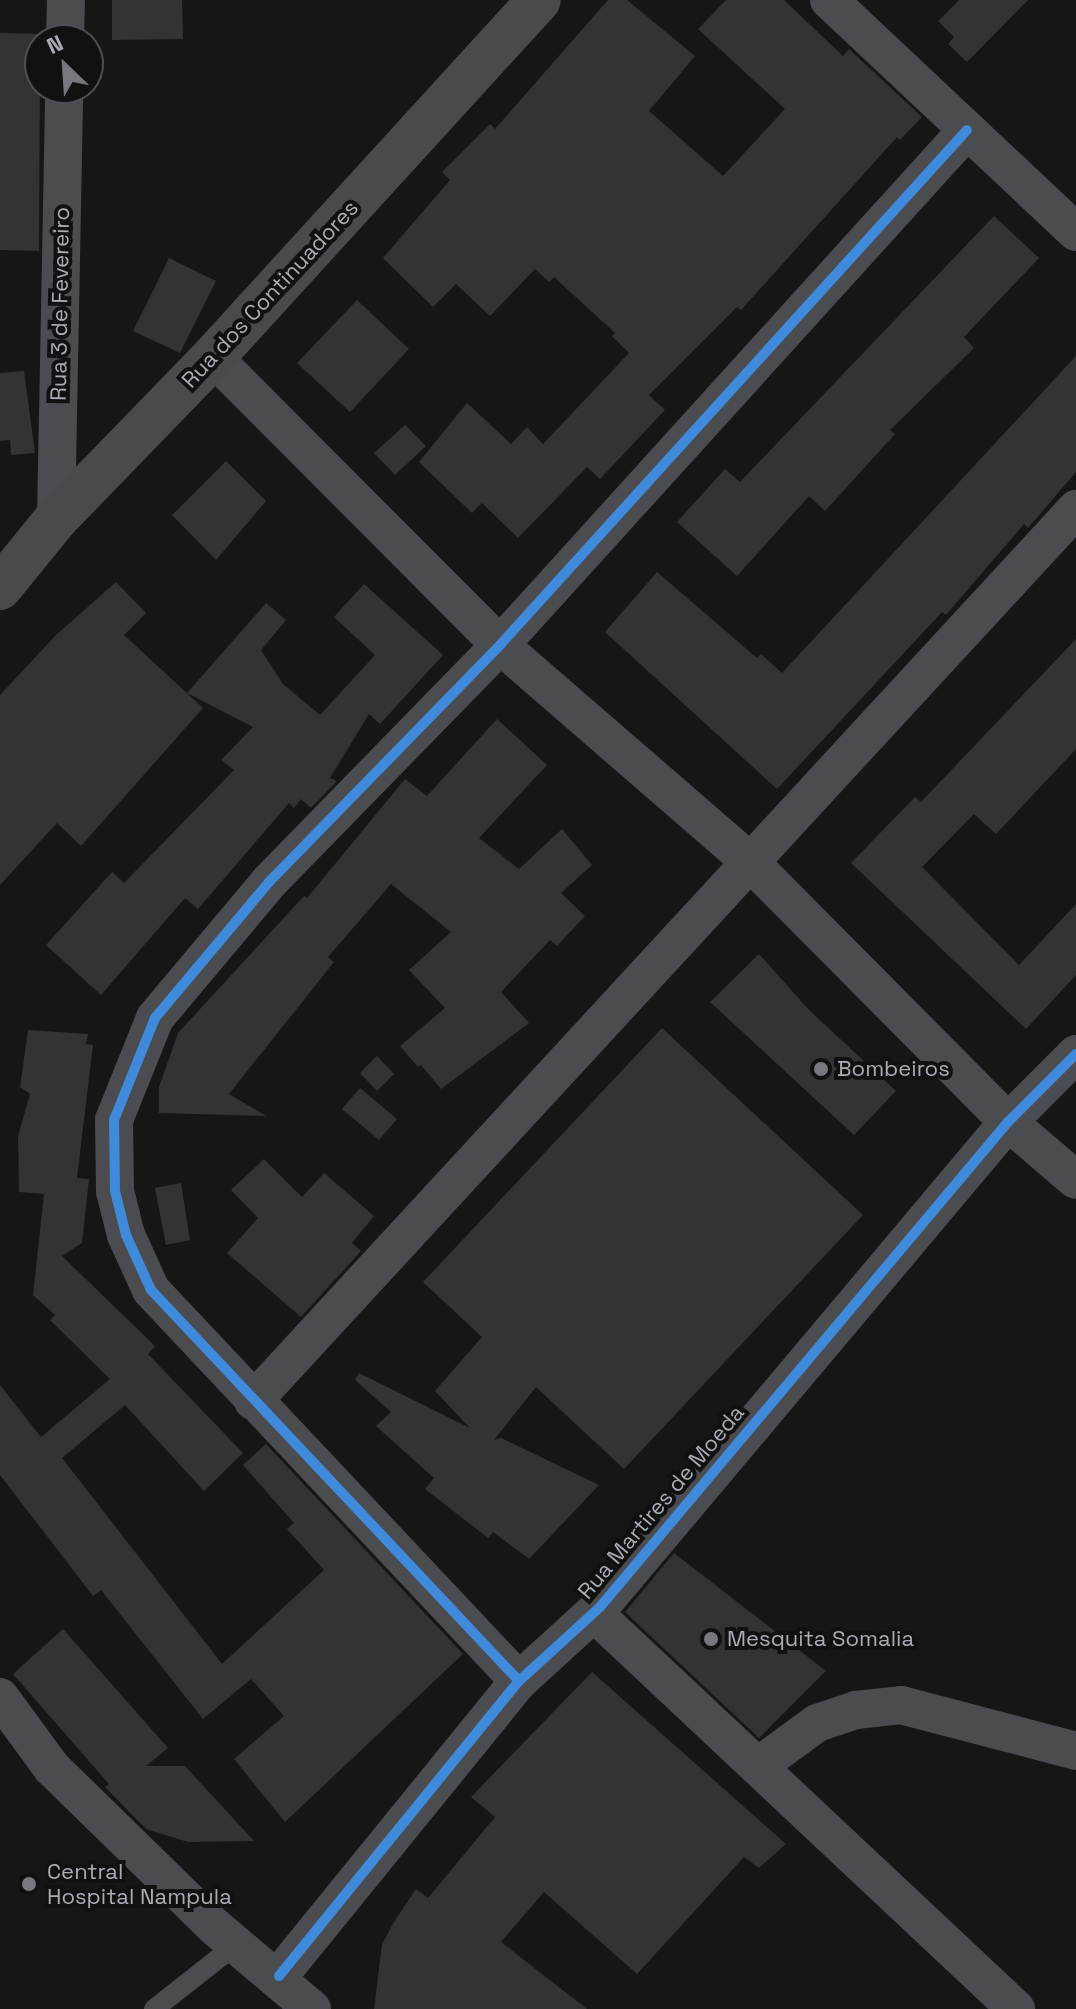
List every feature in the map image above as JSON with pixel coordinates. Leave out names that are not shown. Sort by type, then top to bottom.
[{"type":"street","points":[[65,24],[66,0]]},
{"type":"street","name":"Rua dos Continuadores","points":[[0,588],[56,519],[213,357],[539,0]]},
{"type":"street","points":[[829,0],[1076,232]]},
{"type":"street","name":"Rua 3 de Fevereiro","points":[[56,519],[64,104]]},
{"type":"street","points":[[519,1681],[151,1290],[126,1235],[115,1191],[114,1120],[155,1018],[192,971],[269,882],[500,645],[967,130]]},
{"type":"street","points":[[213,357],[500,645],[749,861],[1008,1122],[1076,1180]]},
{"type":"street","points":[[253,1401],[1076,509]]},
{"type":"street","name":"Rua Martires de Moeda","points":[[279,1976],[519,1681],[594,1613],[1008,1122],[1076,1054]]},
{"type":"street","points":[[594,1613],[761,1764],[1016,2009]]},
{"type":"street","points":[[0,1697],[52,1768],[237,1944],[279,1976],[312,2009]]},
{"type":"street","points":[[761,1764],[817,1723],[856,1710],[901,1705],[1076,1751]]},
{"type":"lane","points":[[154,2009],[237,1944]]},
{"type":"building","points":[[112,0],[182,0],[183,39],[112,40]]},
{"type":"building","points":[[608,0],[627,0],[695,56],[649,111],[723,176],[785,109],[698,29],[726,0],[784,0],[843,56],[849,49],[922,117],[900,140],[897,137],[741,310],[737,307],[649,395],[665,410],[600,479],[587,467],[518,538],[482,503],[472,513],[419,462],[467,403],[511,444],[527,427],[543,444],[629,353],[612,336],[615,333],[554,277],[549,282],[535,269],[490,316],[456,284],[433,307],[383,258],[450,180],[442,172],[490,124],[495,129]]},
{"type":"building","points":[[959,0],[1028,0],[967,62],[948,44],[954,37],[938,21]]},
{"type":"building","points":[[0,33],[24,34],[24,104],[40,104],[39,251],[0,250]]},
{"type":"building","points":[[994,216],[1039,258],[964,337],[974,348],[890,430],[895,434],[825,511],[809,496],[737,576],[677,522],[725,469],[740,482]]},
{"type":"building","points":[[169,258],[216,281],[180,353],[133,331]]},
{"type":"building","points":[[357,300],[409,349],[350,412],[297,363]]},
{"type":"building","points":[[1076,356],[1076,472],[1028,528],[1024,524],[946,615],[942,612],[777,789],[605,632],[657,572],[757,658],[761,654],[782,673]]},
{"type":"building","points":[[24,371],[35,453],[11,455],[10,440],[0,441],[0,373]]},
{"type":"building","points":[[405,425],[426,446],[395,475],[374,453]]},
{"type":"building","points":[[226,461],[266,501],[216,560],[172,515]]},
{"type":"building","points":[[116,582],[146,613],[124,635],[203,708],[81,846],[57,823],[0,885],[0,695],[56,635]]},
{"type":"building","points":[[364,584],[443,655],[380,724],[369,714],[330,778],[337,781],[311,808],[301,799],[294,808],[289,803],[198,909],[185,898],[101,995],[46,945],[112,872],[124,883],[234,770],[221,760],[253,727],[187,693],[266,603],[286,620],[261,650],[283,684],[320,715],[375,655],[334,617]]},
{"type":"building","points":[[1076,639],[1076,749],[996,834],[974,814],[922,867],[1019,965],[1076,904],[1076,975],[1026,1029],[851,863],[915,797],[921,802]]},
{"type":"building","points":[[497,719],[547,765],[479,838],[519,869],[562,829],[592,865],[561,893],[585,916],[557,946],[550,940],[501,992],[529,1023],[441,1089],[421,1065],[418,1067],[400,1046],[445,1008],[409,970],[451,932],[391,884],[328,957],[334,962],[229,1094],[266,1116],[159,1113],[159,1087],[178,1033],[304,896],[307,898],[405,779],[427,796]]},
{"type":"building","points":[[759,954],[808,1009],[896,1091],[854,1135],[710,1002]]},
{"type":"building","points":[[662,1028],[863,1215],[624,1469],[536,1387],[494,1440],[501,1438],[599,1485],[529,1559],[493,1532],[488,1538],[425,1489],[434,1478],[376,1426],[391,1412],[355,1380],[359,1373],[470,1428],[435,1391],[482,1337],[423,1282]]},
{"type":"building","points":[[28,1030],[88,1034],[86,1044],[93,1045],[77,1178],[89,1179],[82,1243],[62,1256],[155,1346],[148,1354],[243,1453],[204,1491],[125,1405],[62,1458],[222,1664],[324,1570],[287,1529],[294,1523],[243,1465],[266,1444],[463,1654],[285,1822],[234,1759],[284,1716],[251,1679],[203,1719],[101,1590],[93,1596],[0,1475],[0,1385],[41,1437],[110,1379],[50,1320],[55,1315],[33,1295],[44,1194],[19,1192],[18,1136],[30,1094],[20,1087]]},
{"type":"building","points":[[377,1056],[394,1074],[377,1091],[360,1073]]},
{"type":"building","points":[[360,1088],[397,1119],[379,1140],[342,1109]]},
{"type":"building","points":[[264,1159],[302,1197],[324,1173],[374,1216],[352,1243],[361,1251],[301,1317],[227,1253],[258,1218],[231,1190]]},
{"type":"building","points":[[181,1183],[190,1240],[166,1245],[155,1188]]},
{"type":"building","name":"Mesquita Somalia","points":[[674,1553],[826,1671],[759,1738],[625,1612]]},
{"type":"building","points":[[63,1629],[168,1748],[146,1766],[185,1766],[254,1841],[188,1842],[146,1829],[105,1787],[109,1784],[13,1674]]},
{"type":"building","points":[[592,1672],[786,1844],[759,1868],[744,1857],[637,1974],[544,1892],[501,1942],[587,2009],[374,2009],[382,1944],[394,1922],[416,1889],[428,1898],[495,1817],[471,1797]]},
{"type":"cycle path","points":[[519,1681],[151,1290],[126,1235],[115,1191],[114,1120],[155,1018],[269,882],[500,645],[967,130]]},
{"type":"cycle path","points":[[279,1976],[519,1681],[600,1607],[1008,1122],[1076,1054]]},
{"type":"place","name":"Bombeiros","points":[[821,1069]]},
{"type":"place","name":"Mesquita Somalia","points":[[711,1639]]},
{"type":"place","name":"Central Hospital Nampula","points":[[29,1884]]}]
